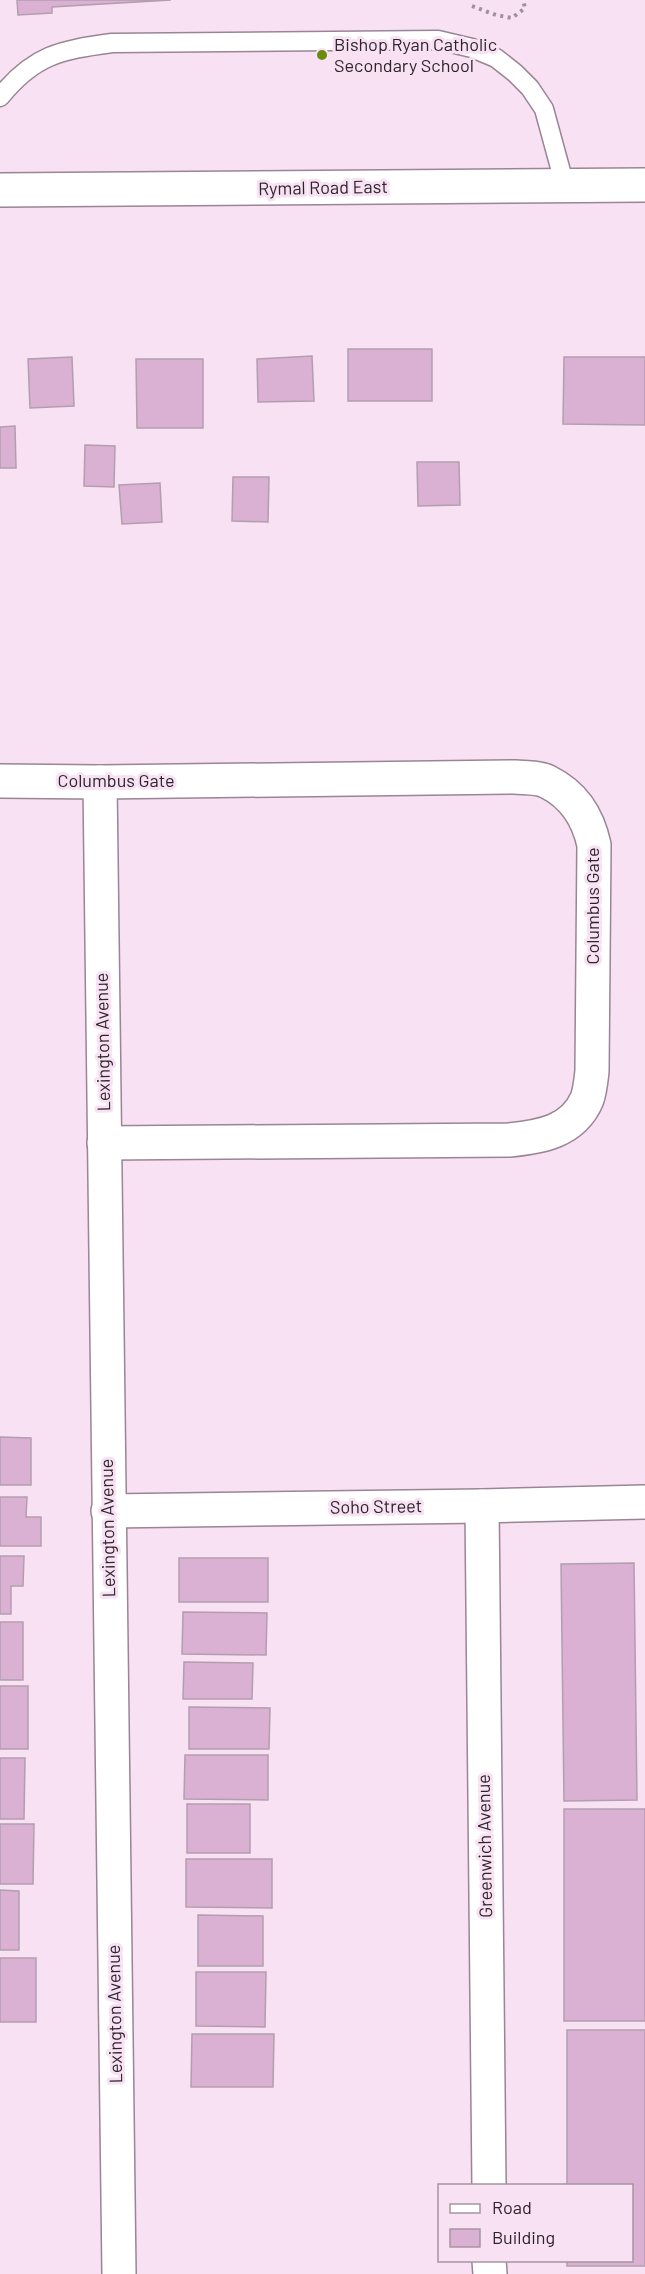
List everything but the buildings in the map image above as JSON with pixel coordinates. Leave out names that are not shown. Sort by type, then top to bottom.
[{"type":"street","name":"Rymal Road East","points":[[0,190],[645,185]]},
{"type":"street","name":"Columbus Gate","points":[[0,781],[515,777],[547,781],[566,794],[583,811],[590,828],[594,845],[592,1071],[587,1099],[574,1118],[556,1132],[535,1138],[508,1140],[104,1143]]},
{"type":"street","name":"Lexington Avenue","points":[[100,782],[119,2274]]},
{"type":"street","name":"Soho Street","points":[[108,1511],[645,1502]]},
{"type":"street","name":"Greenwich Avenue","points":[[482,1506],[489,2184]]},
{"type":"lane","points":[[0,97],[24,71],[48,56],[112,43],[438,40],[472,48],[496,58],[530,88],[544,109],[565,186]]},
{"type":"path","points":[[472,6],[512,18],[525,8],[523,0]]},
{"type":"place","name":"Bishop Ryan Catholic Secondary School","points":[[322,55]]}]
